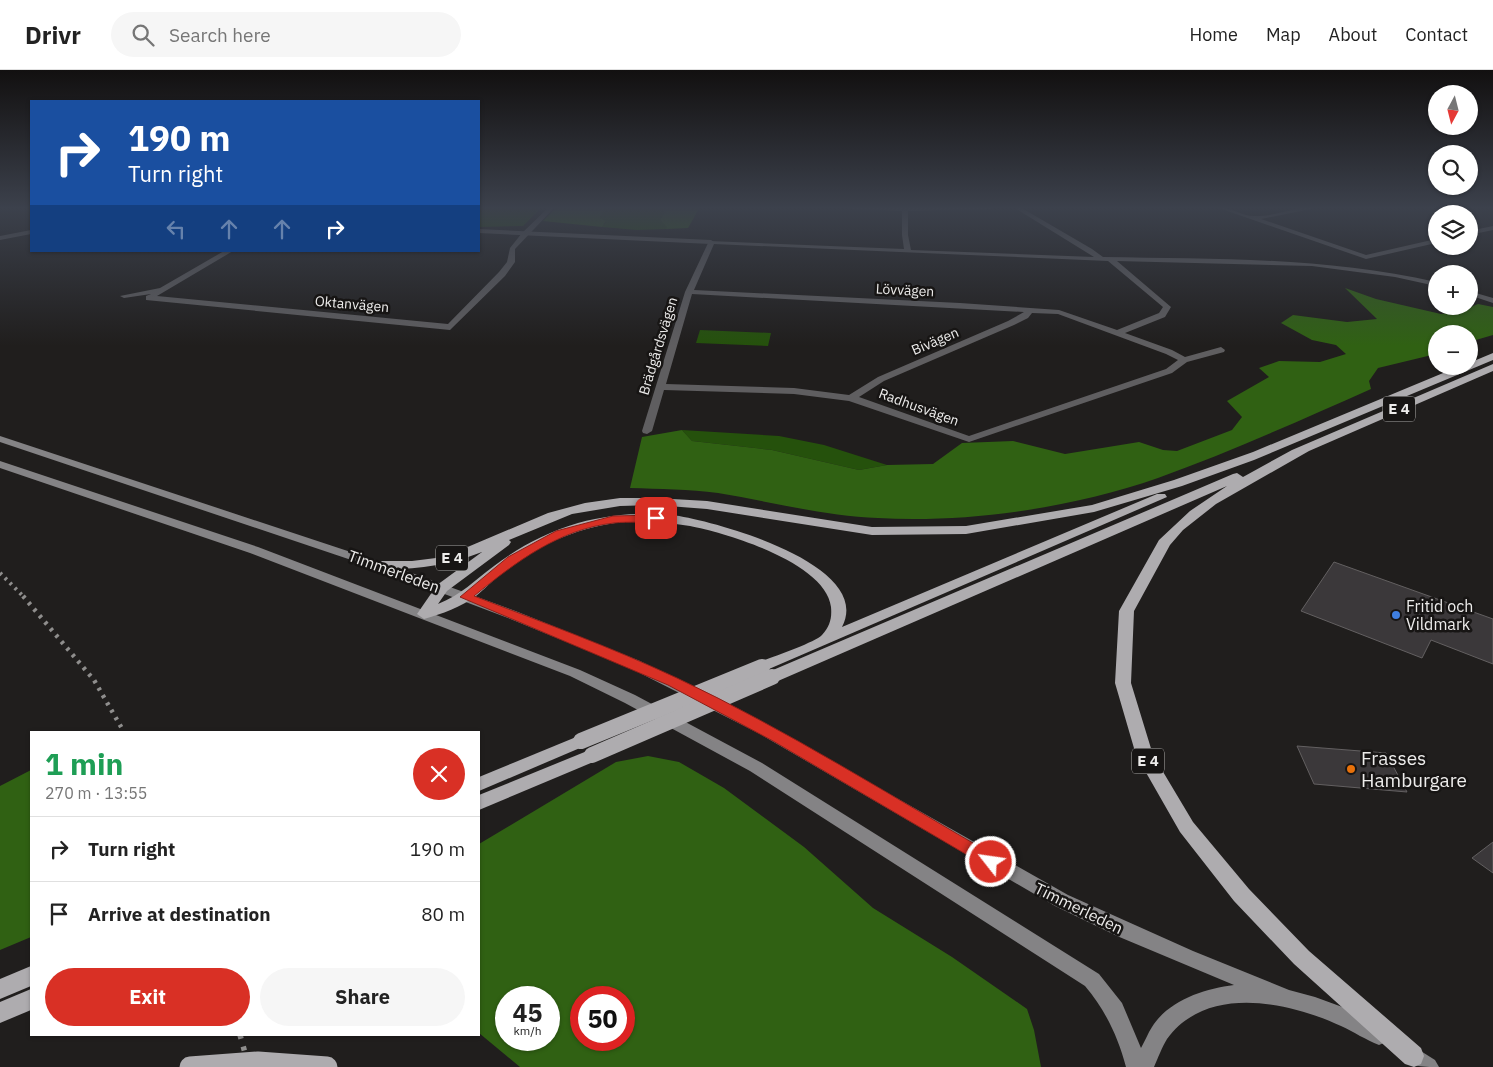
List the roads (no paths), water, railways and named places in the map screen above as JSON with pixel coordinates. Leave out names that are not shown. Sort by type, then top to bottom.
[{"type":"highway","name":"E 4","points":[[767,672],[825,640],[1257,454],[1493,356]]},
{"type":"highway","name":"E 4","points":[[480,802],[587,748],[1304,449],[1493,367]]},
{"type":"highway","name":"E 4","points":[[1304,449],[1258,472],[1212,500],[1187,520],[1164,544],[1142,577],[1126,616],[1122,647],[1124,682],[1136,732],[1146,756],[1178,815],[1202,850],[1263,921],[1308,964],[1421,1062]]},
{"type":"highway","name":"E 4","points":[[376,565],[417,564],[447,560],[567,511],[591,506],[651,501],[707,505],[872,531],[966,530],[1094,508],[1178,483],[1257,454]]},
{"type":"highway","name":"E 4","points":[[424,614],[466,597],[512,559],[560,533],[613,520],[670,519],[696,522],[752,540],[800,563],[822,578],[831,587],[839,607],[836,627],[825,640]]},
{"type":"highway","name":"E 4","points":[[424,614],[442,588],[524,530]]},
{"type":"highway","name":"E 4","points":[[480,784],[587,748]]},
{"type":"highway","points":[[0,989],[30,976]]},
{"type":"highway","points":[[0,1013],[30,999]]},
{"type":"highway","points":[[190,1067],[258,1062],[327,1067]]},
{"type":"main road","name":"Timmerleden","points":[[0,439],[442,588],[598,649],[673,682],[778,737],[1041,890],[1135,936],[1282,996]]},
{"type":"main road","name":"Timmerleden","points":[[0,464],[254,550],[575,673],[630,699],[756,767],[1092,980],[1113,1006],[1123,1026],[1137,1067]]},
{"type":"main road","points":[[1143,1067],[1154,1043],[1167,1024],[1181,1012],[1201,1001],[1239,992],[1282,996],[1314,1004],[1376,1033],[1421,1062]]},
{"type":"street","name":"Oktanvägen","points":[[226,254],[149,298],[450,327],[502,274],[511,262],[512,254]]},
{"type":"street","name":"Brädgårdsvägen","points":[[646,431],[689,292],[706,254]]},
{"type":"street","points":[[969,254],[1101,259],[1280,262],[1367,270],[1404,275],[1428,282]]},
{"type":"street","points":[[1094,254],[1101,259]]},
{"type":"street","points":[[1356,254],[1366,257],[1381,254]]},
{"type":"street","points":[[1366,257],[1367,270]]},
{"type":"street","points":[[1110,259],[1167,307],[1162,315],[1117,333]]},
{"type":"street","name":"Oktanvägen","points":[[124,296],[166,289]]},
{"type":"street","name":"Lövvägen","points":[[689,292],[1060,312],[1117,333]]},
{"type":"street","points":[[1478,296],[1493,301]]},
{"type":"street","name":"Bivägen","points":[[851,398],[881,379],[1011,323],[1025,316],[1030,310]]},
{"type":"street","points":[[1117,333],[1184,360]]},
{"type":"street","name":"Radhusvägen","points":[[660,386],[794,391],[851,398],[969,439],[1169,370],[1184,360],[1221,350]]},
{"type":"railway","points":[[0,573],[23,596]]},
{"type":"railway","points":[[23,596],[94,680],[123,731]]},
{"type":"railway","points":[[240,1036],[249,1067]]},
{"type":"place","name":"Fritid och Vildmark","points":[[1396,615]]},
{"type":"place","name":"Frasses Hamburgare","points":[[1351,769]]}]
